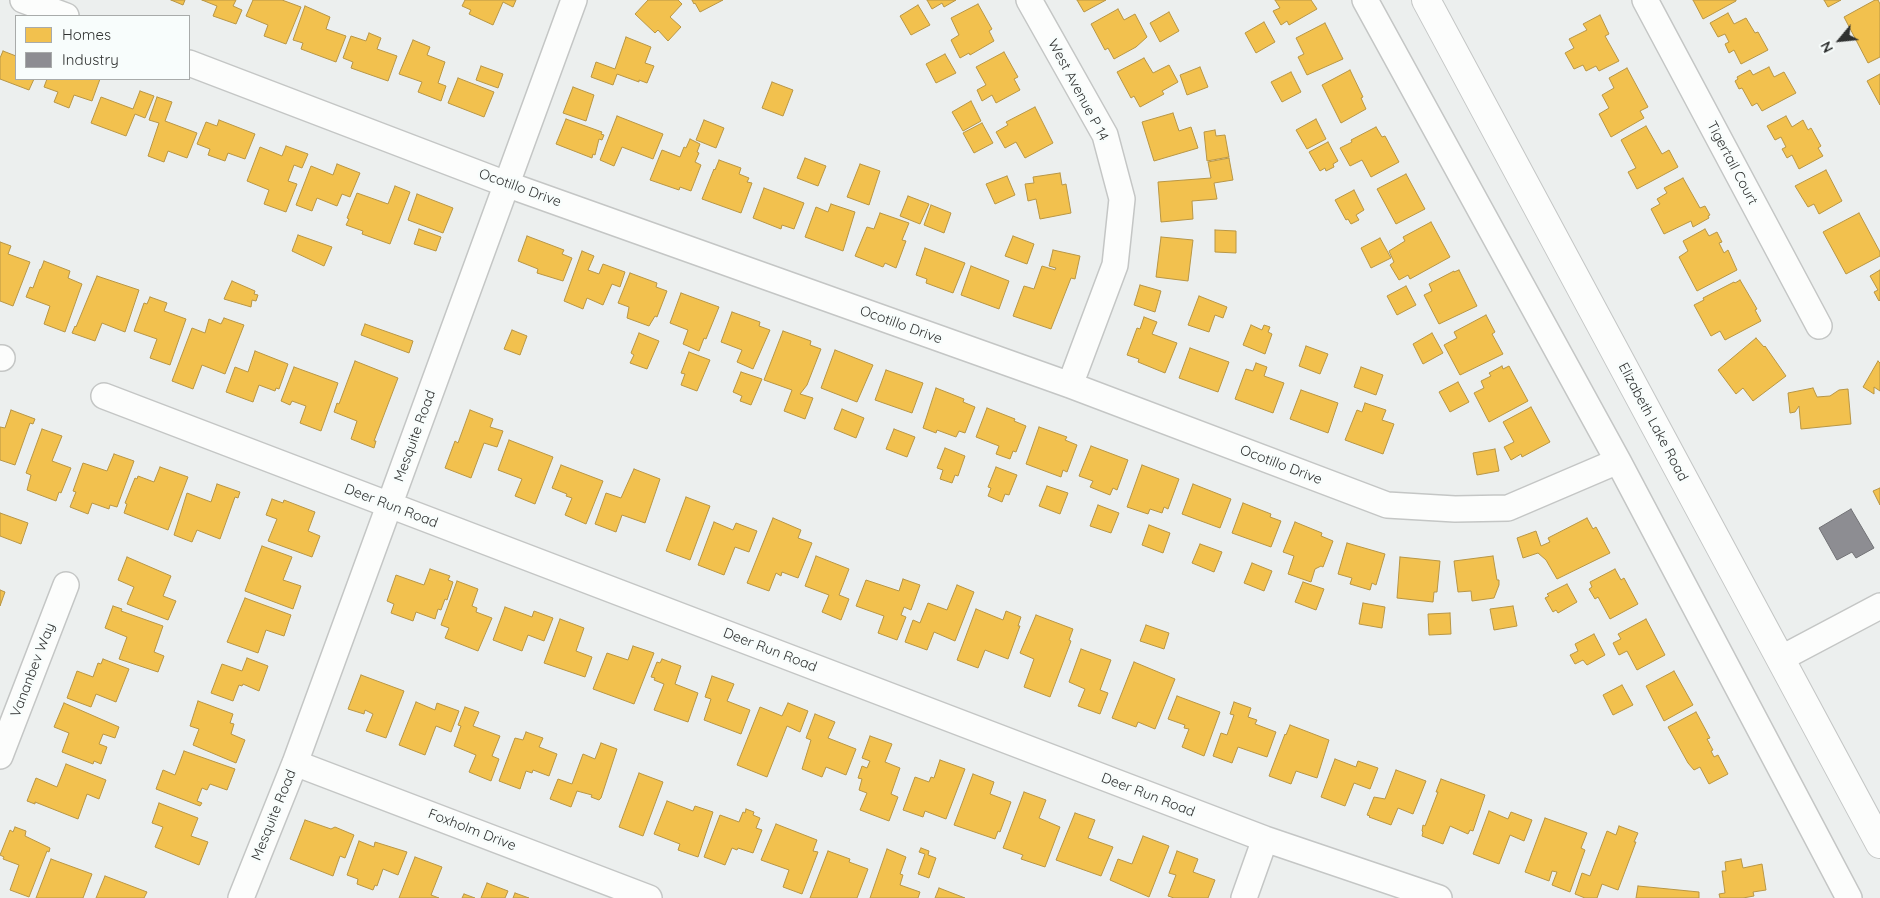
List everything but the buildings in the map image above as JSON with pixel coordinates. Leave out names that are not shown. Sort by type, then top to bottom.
[{"type":"main road","name":"Elizabeth Lake Road","points":[[1426,0],[1880,844]]},
{"type":"street","points":[[23,0],[63,15]]},
{"type":"street","name":"Mesquite Road","points":[[241,898],[295,763],[574,0]]},
{"type":"street","name":"West Avenue P 14","points":[[1029,0],[1105,134],[1122,199],[1115,264],[1070,385]]},
{"type":"street","points":[[1365,0],[1618,461],[1849,898]]},
{"type":"street","name":"Tigertail Court","points":[[1645,0],[1820,326]]},
{"type":"street","name":"Ocotillo Drive","points":[[190,63],[506,184],[1070,385],[1387,505],[1508,508],[1618,461]]},
{"type":"street","name":"Deer Run Road","points":[[104,396],[1265,839],[1439,898]]},
{"type":"street","name":"Vananbev Way","points":[[0,756],[66,585]]},
{"type":"street","points":[[1780,659],[1880,606]]},
{"type":"street","name":"Foxholm Drive","points":[[295,763],[649,898]]},
{"type":"street","points":[[1244,898],[1265,839]]}]
